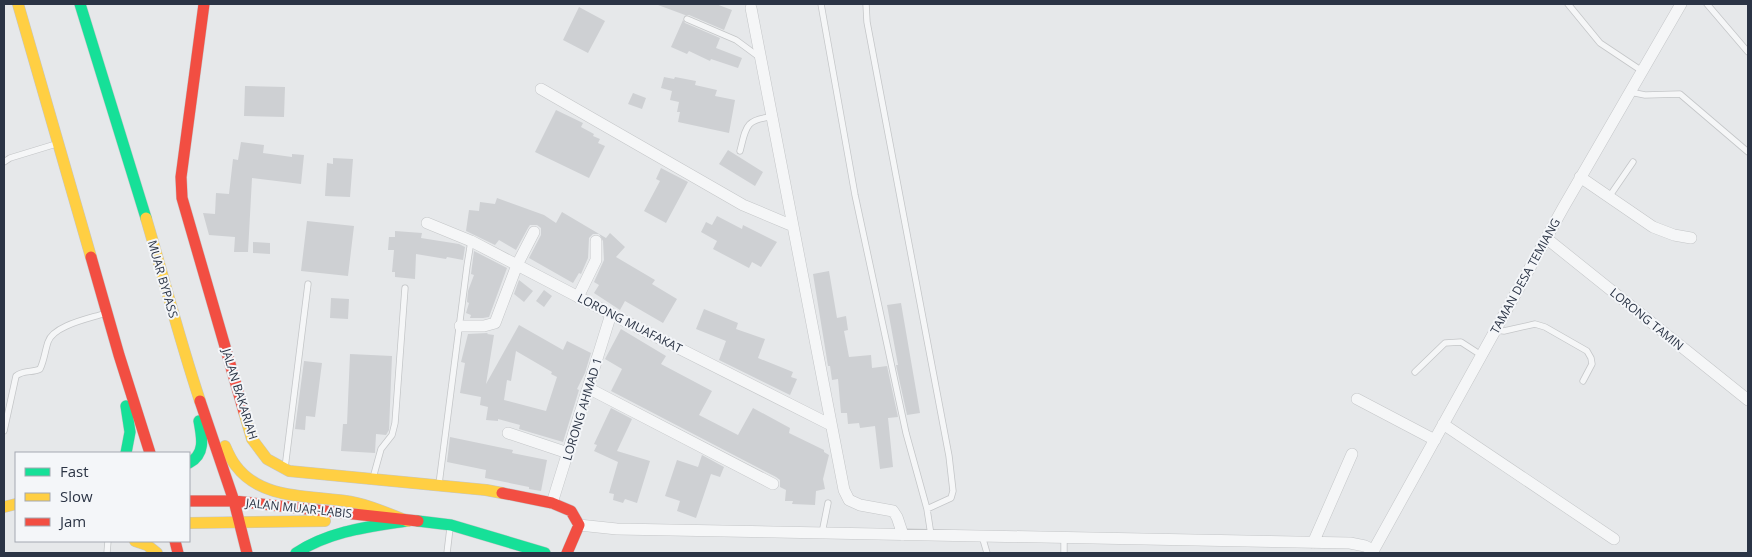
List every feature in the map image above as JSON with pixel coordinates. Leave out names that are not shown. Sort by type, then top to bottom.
[{"type":"main road","points":[[18,4],[119,355],[150,452]]},
{"type":"main road","name":"MUAR BYPASS","points":[[80,4],[169,295],[187,362],[234,501],[247,553]]},
{"type":"main road","name":"JALAN BAKARIAH","points":[[204,4],[181,177],[182,198],[252,439],[267,459],[289,471],[314,475],[486,490],[552,503],[571,511],[579,525]]},
{"type":"main road","points":[[169,295],[229,457],[243,476],[263,489],[298,496],[357,502],[408,520]]},
{"type":"main road","points":[[119,355],[130,432],[126,452]]},
{"type":"main road","points":[[187,362],[202,436],[201,452],[194,461],[190,463]]},
{"type":"main road","points":[[145,437],[157,452]]},
{"type":"main road","name":"JALAN MUAR-LABIS","points":[[190,501],[234,501],[451,525],[545,553]]},
{"type":"main road","points":[[296,553],[313,541],[344,531],[408,520]]},
{"type":"main road","name":"JALAN MUAR-LABIS","points":[[190,523],[408,520]]},
{"type":"main road","points":[[567,553],[579,525]]},
{"type":"main road","points":[[138,542],[147,545],[157,553]]},
{"type":"street","name":"TAMAN DESA TEMIANG","points":[[1373,552],[1580,177],[1681,4]]},
{"type":"street","points":[[750,8],[844,490],[849,500],[860,505],[892,511],[898,517],[903,535]]},
{"type":"street","points":[[541,89],[743,205],[793,226]]},
{"type":"street","points":[[1580,177],[1653,227],[1691,238]]},
{"type":"street","name":"LORONG MUAFAKAT","points":[[427,223],[472,241],[611,314],[831,425]]},
{"type":"street","points":[[460,326],[495,324],[517,265],[534,232]]},
{"type":"street","name":"LORONG TAMIN","points":[[1546,238],[1748,400]]},
{"type":"street","points":[[578,297],[596,260],[596,241]]},
{"type":"street","name":"LORONG AHMAD 1","points":[[552,503],[611,314]]},
{"type":"street","points":[[588,388],[773,484]]},
{"type":"street","points":[[1357,399],[1435,440]]},
{"type":"street","points":[[1443,424],[1614,539]]},
{"type":"street","points":[[508,433],[568,453]]},
{"type":"street","points":[[1313,542],[1352,454]]},
{"type":"street","points":[[579,525],[617,529],[1350,543],[1365,546],[1373,552]]},
{"type":"lane","points":[[821,4],[857,205],[906,433],[927,509],[932,535]]},
{"type":"lane","points":[[866,4],[867,22],[949,456],[951,498],[927,509]]},
{"type":"lane","points":[[1568,4],[1600,43],[1642,71]]},
{"type":"lane","points":[[1707,4],[1748,52]]},
{"type":"lane","points":[[687,19],[736,40],[760,58]]},
{"type":"lane","points":[[1630,92],[1645,95],[1680,94],[1748,152]]},
{"type":"lane","points":[[740,151],[746,128],[750,122],[757,118],[772,117]]},
{"type":"lane","points":[[4,162],[10,158],[58,144]]},
{"type":"lane","points":[[1609,197],[1633,162]]},
{"type":"lane","points":[[439,485],[467,266],[472,241]]},
{"type":"lane","points":[[285,469],[308,284]]},
{"type":"lane","points":[[373,480],[381,448],[392,434],[395,423],[405,288]]},
{"type":"lane","points":[[4,431],[16,376],[20,372],[40,369],[48,341],[52,334],[62,328],[107,312]]},
{"type":"lane","points":[[1495,330],[1504,331],[1535,324],[1546,327],[1587,351],[1592,364],[1583,381]]},
{"type":"lane","points":[[1415,372],[1445,343],[1461,342],[1481,355]]},
{"type":"lane","points":[[822,533],[828,502]]},
{"type":"lane","points":[[447,553],[451,525]]},
{"type":"lane","points":[[982,536],[987,553]]},
{"type":"lane","points":[[1064,538],[1064,553]]},
{"type":"building","points":[[659,4],[716,4],[732,10],[724,30]]},
{"type":"building","points":[[579,7],[605,21],[588,53],[563,40]]},
{"type":"building","points":[[683,20],[685,23],[720,38],[716,48],[742,58],[738,68],[711,59],[710,61],[689,51],[687,54],[671,47]]},
{"type":"building","points":[[664,77],[696,81],[695,85],[717,90],[715,96],[735,100],[729,133],[678,122],[679,102],[670,100],[672,91],[661,88]]},
{"type":"building","points":[[245,86],[285,87],[284,117],[244,116]]},
{"type":"building","points":[[633,93],[646,98],[642,109],[628,104]]},
{"type":"building","points":[[556,110],[583,123],[581,127],[594,134],[593,136],[600,139],[598,143],[605,146],[589,178],[535,152]]},
{"type":"building","points":[[241,142],[264,145],[263,153],[292,157],[292,154],[304,155],[301,184],[252,178],[248,252],[234,252],[235,237],[209,235],[203,213],[215,214],[216,193],[229,194],[233,159],[238,160]]},
{"type":"building","points":[[728,150],[763,172],[755,186],[719,164]]},
{"type":"building","points":[[333,158],[353,159],[350,197],[325,196],[327,163],[333,164]]},
{"type":"building","points":[[661,168],[688,182],[666,223],[644,211],[660,181],[656,179]]},
{"type":"building","points":[[497,198],[544,215],[556,223],[562,212],[606,238],[610,233],[625,247],[616,257],[655,280],[652,284],[677,299],[663,323],[625,301],[620,310],[594,293],[599,285],[594,282],[604,260],[603,241],[599,234],[593,234],[589,238],[588,258],[581,274],[579,273],[573,283],[529,258],[541,235],[541,228],[537,225],[530,225],[516,250],[499,240],[495,245],[466,231],[469,210],[479,211],[480,202],[495,204]]},
{"type":"building","points":[[717,216],[742,229],[743,225],[777,242],[761,267],[752,262],[749,268],[713,249],[717,241],[701,232],[706,222],[712,225]]},
{"type":"building","points":[[307,221],[354,226],[348,276],[301,271]]},
{"type":"building","points":[[395,231],[422,233],[421,238],[459,244],[465,247],[463,260],[416,254],[415,279],[395,277],[395,272],[392,272],[394,250],[388,250],[389,237],[395,237]]},
{"type":"building","points":[[253,242],[270,243],[270,254],[253,253]]},
{"type":"building","points":[[474,251],[507,268],[489,317],[470,318],[471,315],[466,313],[469,303],[467,302],[468,291],[474,275],[471,274]]},
{"type":"building","points":[[829,271],[837,318],[846,316],[848,330],[844,331],[849,357],[871,355],[872,368],[887,366],[898,417],[888,418],[893,467],[880,469],[875,426],[860,428],[859,423],[848,424],[847,413],[841,413],[838,379],[832,380],[830,366],[828,366],[813,274]]},
{"type":"building","points":[[519,280],[533,291],[524,302],[514,294]]},
{"type":"building","points":[[544,290],[552,296],[544,307],[536,301]]},
{"type":"building","points":[[331,298],[349,299],[348,319],[330,318]]},
{"type":"building","points":[[901,303],[920,413],[907,415],[896,365],[898,365],[887,305]]},
{"type":"building","points":[[704,309],[738,323],[736,329],[765,339],[758,358],[793,372],[791,377],[797,379],[790,395],[719,360],[726,341],[696,329]]},
{"type":"building","points":[[519,325],[563,350],[567,341],[591,353],[585,373],[577,389],[579,390],[563,442],[519,429],[520,425],[498,419],[498,421],[486,420],[488,407],[480,405],[481,397],[460,393],[465,363],[461,362],[468,334],[488,333],[494,335],[486,384]],"holes":[[[516,351],[552,372],[551,374],[557,377],[546,411],[504,400],[507,380],[511,381]]]},
{"type":"building","points":[[621,329],[666,356],[661,364],[712,391],[699,415],[738,435],[753,408],[790,428],[789,433],[824,450],[829,455],[823,479],[825,489],[816,491],[815,505],[792,504],[793,501],[785,501],[786,490],[780,487],[780,480],[776,477],[611,391],[622,369],[605,359]]},
{"type":"building","points":[[350,354],[392,356],[389,430],[386,435],[376,434],[375,453],[341,451],[343,424],[347,424]]},
{"type":"building","points":[[304,361],[322,363],[315,417],[306,416],[305,430],[295,429]]},
{"type":"building","points":[[611,408],[632,419],[617,451],[650,461],[637,503],[625,499],[623,503],[613,500],[614,494],[609,493],[618,462],[594,451],[597,445],[594,444]]},
{"type":"building","points":[[450,437],[513,450],[512,453],[547,460],[541,491],[485,478],[486,470],[447,462]]},
{"type":"building","points":[[702,455],[724,467],[720,477],[711,474],[696,518],[677,511],[680,501],[665,496],[677,460],[698,467]]},
{"type":"traffic: fast","points":[[80,4],[146,218]]},
{"type":"traffic: fast","points":[[126,406],[130,432],[126,452]]},
{"type":"traffic: fast","points":[[190,462],[198,455],[202,445],[199,421]]},
{"type":"traffic: fast","points":[[296,553],[335,535],[406,521]]},
{"type":"traffic: fast","points":[[418,521],[451,525],[545,553]]},
{"type":"traffic: slow","points":[[18,4],[91,257]]},
{"type":"traffic: slow","points":[[146,218],[200,401]]},
{"type":"traffic: slow","points":[[244,412],[252,439],[267,459],[289,471],[502,493]]},
{"type":"traffic: slow","points":[[225,446],[236,466],[248,478],[261,486],[276,492],[292,495],[357,503],[408,521]]},
{"type":"traffic: slow","points":[[4,507],[15,504]]},
{"type":"traffic: slow","points":[[190,523],[325,521]]},
{"type":"traffic: slow","points":[[138,542],[147,545],[157,553]]},
{"type":"traffic: jam","points":[[204,4],[181,177],[182,198],[244,412]]},
{"type":"traffic: jam","points":[[91,257],[150,452]]},
{"type":"traffic: jam","points":[[200,401],[234,501],[247,553]]},
{"type":"traffic: jam","points":[[502,493],[552,503],[571,511],[579,525],[567,553]]},
{"type":"traffic: jam","points":[[190,501],[234,501],[418,521]]},
{"type":"traffic: jam","points":[[175,542],[178,553]]}]
